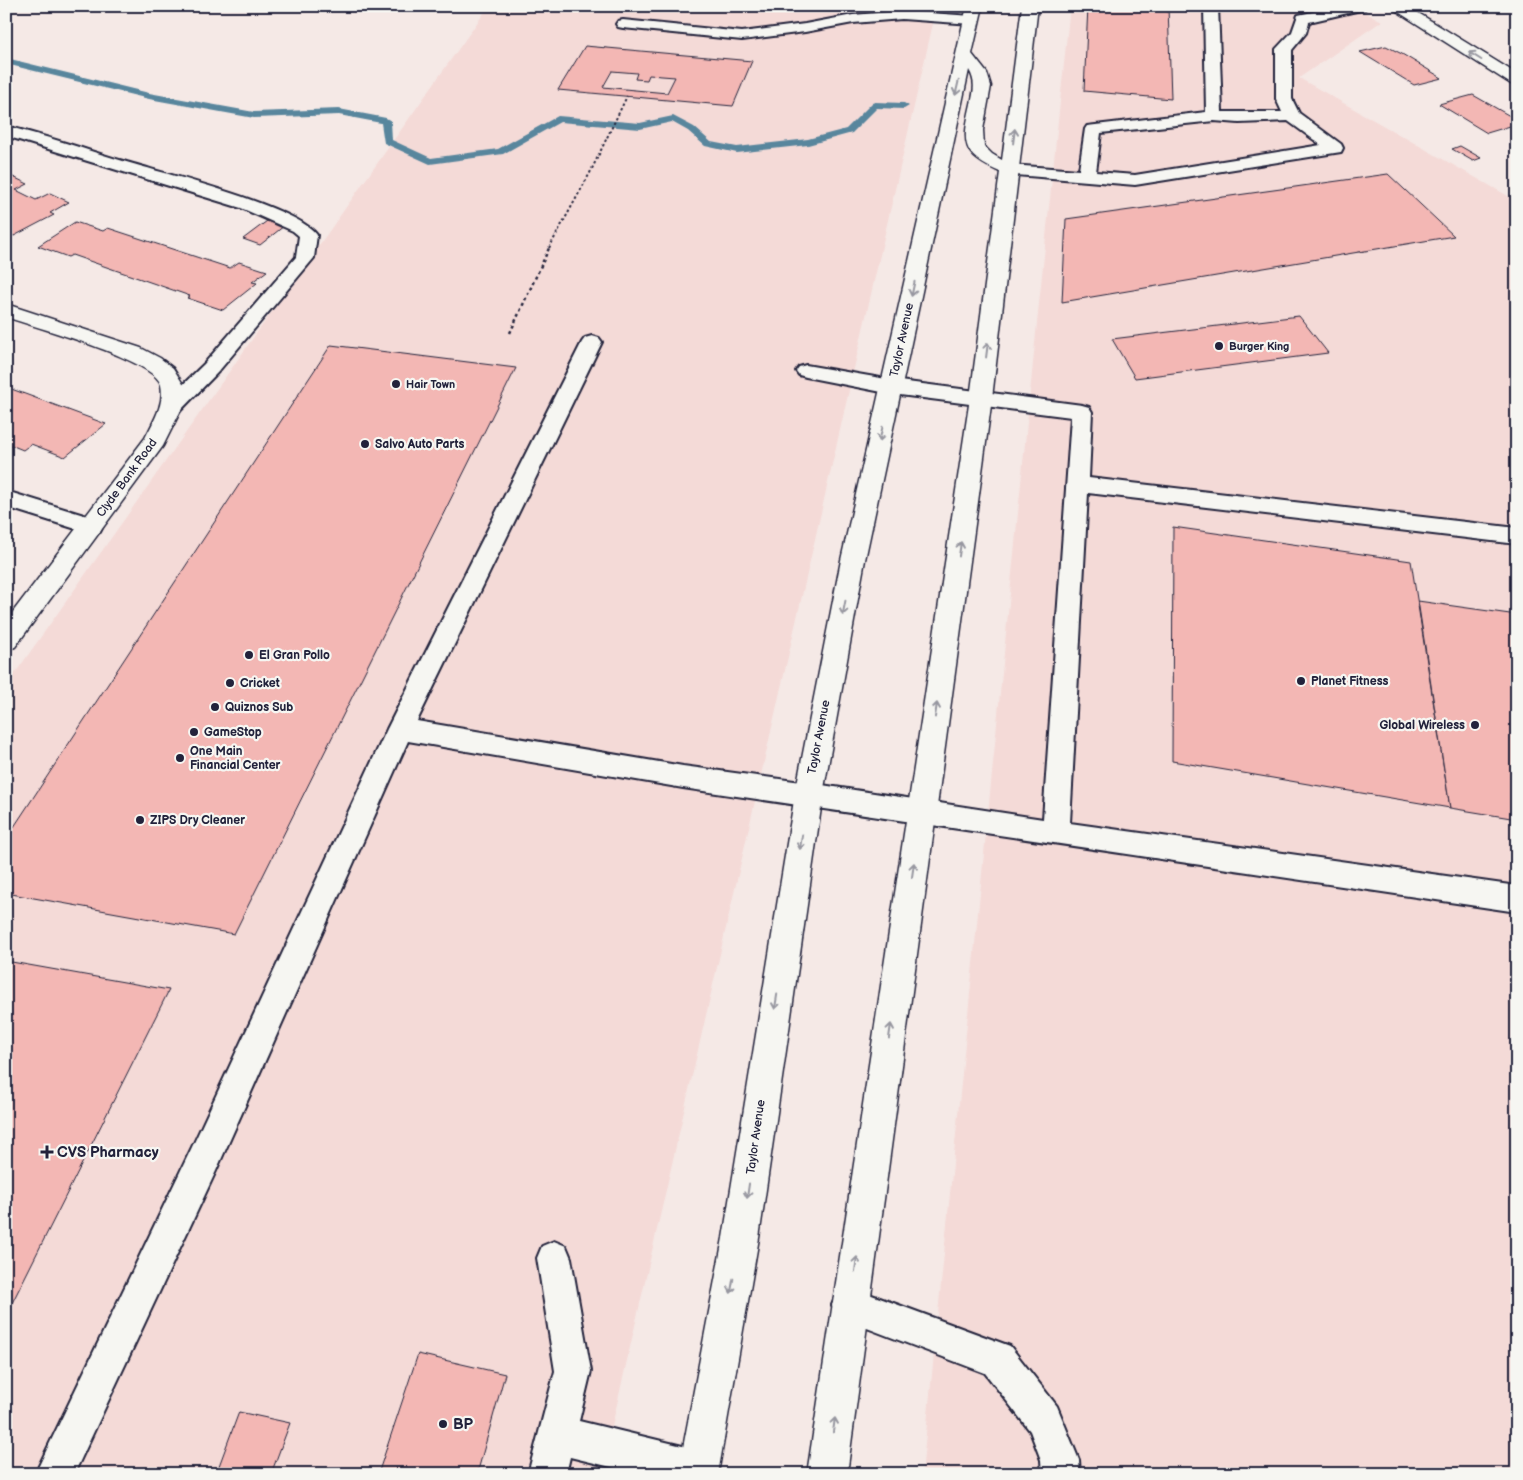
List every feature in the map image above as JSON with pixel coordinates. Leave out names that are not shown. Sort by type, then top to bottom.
[{"type":"main road","points":[[827,1474],[981,398],[1030,6]]},
{"type":"main road","points":[[1396,6],[1517,81]]},
{"type":"main road","name":"Taylor Avenue","points":[[698,1472],[741,1238],[808,794],[853,560],[973,13]]},
{"type":"main road","points":[[964,54],[977,67],[983,86],[973,140],[977,150],[989,161],[1010,170]]},
{"type":"main road","name":"Clyde Bank Road","points":[[6,310],[134,353],[153,362],[165,373],[172,384],[171,408],[155,441],[6,640]]},
{"type":"lane","points":[[1211,6],[1214,116]]},
{"type":"lane","points":[[1290,6],[1302,18]]},
{"type":"lane","points":[[1302,18],[1325,15],[1360,6]]},
{"type":"lane","points":[[622,24],[742,36],[805,28],[853,19],[902,14],[973,13]]},
{"type":"lane","points":[[1010,170],[1135,180],[1335,148],[1292,116],[1284,99],[1284,49],[1299,33],[1302,18]]},
{"type":"lane","points":[[1087,176],[1093,129],[1214,116],[1239,118],[1292,116]]},
{"type":"lane","points":[[6,131],[247,204],[299,227],[308,235],[305,258],[211,368],[171,408]]},
{"type":"lane","points":[[54,1474],[204,1159],[400,729],[592,342]]},
{"type":"lane","points":[[806,371],[892,386],[1082,412],[1056,833]]},
{"type":"lane","points":[[1078,484],[1517,536]]},
{"type":"lane","points":[[6,499],[92,526]]},
{"type":"lane","points":[[400,729],[683,777],[1517,899]]},
{"type":"lane","points":[[547,1474],[573,1371],[554,1258]]},
{"type":"lane","points":[[850,1305],[997,1359],[1044,1419],[1060,1460],[1061,1474]]},
{"type":"lane","points":[[557,1435],[698,1472]]},
{"type":"path","points":[[510,333],[549,248],[590,173],[627,96]]},
{"type":"shaded area","points":[[489,6],[937,6],[601,1474],[6,1474],[6,686]]},
{"type":"shaded area","points":[[1070,6],[1353,6],[1382,21],[1299,78],[1517,201],[1517,1474],[922,1474]]},
{"type":"building","points":[[1088,6],[1168,6],[1171,99],[1084,91]]},
{"type":"building","points":[[585,46],[752,61],[733,106],[558,90]],"holes":[[[612,71],[637,73],[635,79],[647,80],[649,75],[675,77],[667,93],[603,87]]]},
{"type":"building","points":[[1386,46],[1442,78],[1414,85],[1360,52]]},
{"type":"building","points":[[1473,95],[1517,120],[1517,124],[1487,133],[1439,104]]},
{"type":"building","points":[[1460,146],[1481,158],[1473,161],[1452,149]]},
{"type":"building","points":[[1388,174],[1454,236],[1062,302],[1066,219]]},
{"type":"building","points":[[11,176],[28,184],[16,190],[36,200],[50,193],[69,202],[50,213],[54,215],[14,236],[6,233],[6,178]]},
{"type":"building","points":[[267,221],[284,226],[260,245],[243,239]]},
{"type":"building","points":[[75,222],[103,231],[108,228],[230,268],[239,262],[267,271],[252,282],[257,283],[223,310],[187,298],[190,296],[72,255],[68,257],[38,246]]},
{"type":"building","name":"Burger King","points":[[1299,316],[1328,353],[1135,378],[1112,339]]},
{"type":"building","points":[[331,345],[516,368],[234,934],[6,893],[6,839]]},
{"type":"building","points":[[6,387],[106,424],[65,457],[31,444],[23,450],[6,443]]},
{"type":"building","name":"Planet Fitness","points":[[1173,527],[1411,561],[1450,808],[1172,761]]},
{"type":"building","points":[[1418,601],[1517,615],[1517,819],[1450,808]]},
{"type":"building","name":"CVS Pharmacy","points":[[6,961],[169,990],[6,1315]]},
{"type":"building","name":"BP","points":[[418,1354],[505,1374],[477,1474],[378,1474]]},
{"type":"building","points":[[239,1412],[290,1423],[271,1474],[216,1474]]},
{"type":"waterway","points":[[6,61],[149,96],[254,115],[339,112],[386,121],[387,141],[430,161],[500,152],[558,119],[640,126],[673,119],[691,129],[708,144],[737,150],[808,142],[849,131],[875,105],[904,106]]},
{"type":"place","name":"Burger King","points":[[1219,346]]},
{"type":"place","name":"Hair Town","points":[[396,384]]},
{"type":"place","name":"Salvo Auto Parts","points":[[365,444]]},
{"type":"place","name":"El Gran Pollo","points":[[249,655]]},
{"type":"place","name":"Planet Fitness","points":[[1301,681]]},
{"type":"place","name":"Cricket","points":[[230,683]]},
{"type":"place","name":"Quiznos Sub","points":[[215,707]]},
{"type":"place","name":"Global Wireless","points":[[1475,725]]},
{"type":"place","name":"GameStop","points":[[194,732]]},
{"type":"place","name":"One Main Financial Center","points":[[180,758]]},
{"type":"place","name":"ZIPS Dry Cleaner","points":[[140,820]]},
{"type":"place","name":"CVS Pharmacy","points":[[47,1152]]},
{"type":"place","name":"BP","points":[[443,1424]]}]
